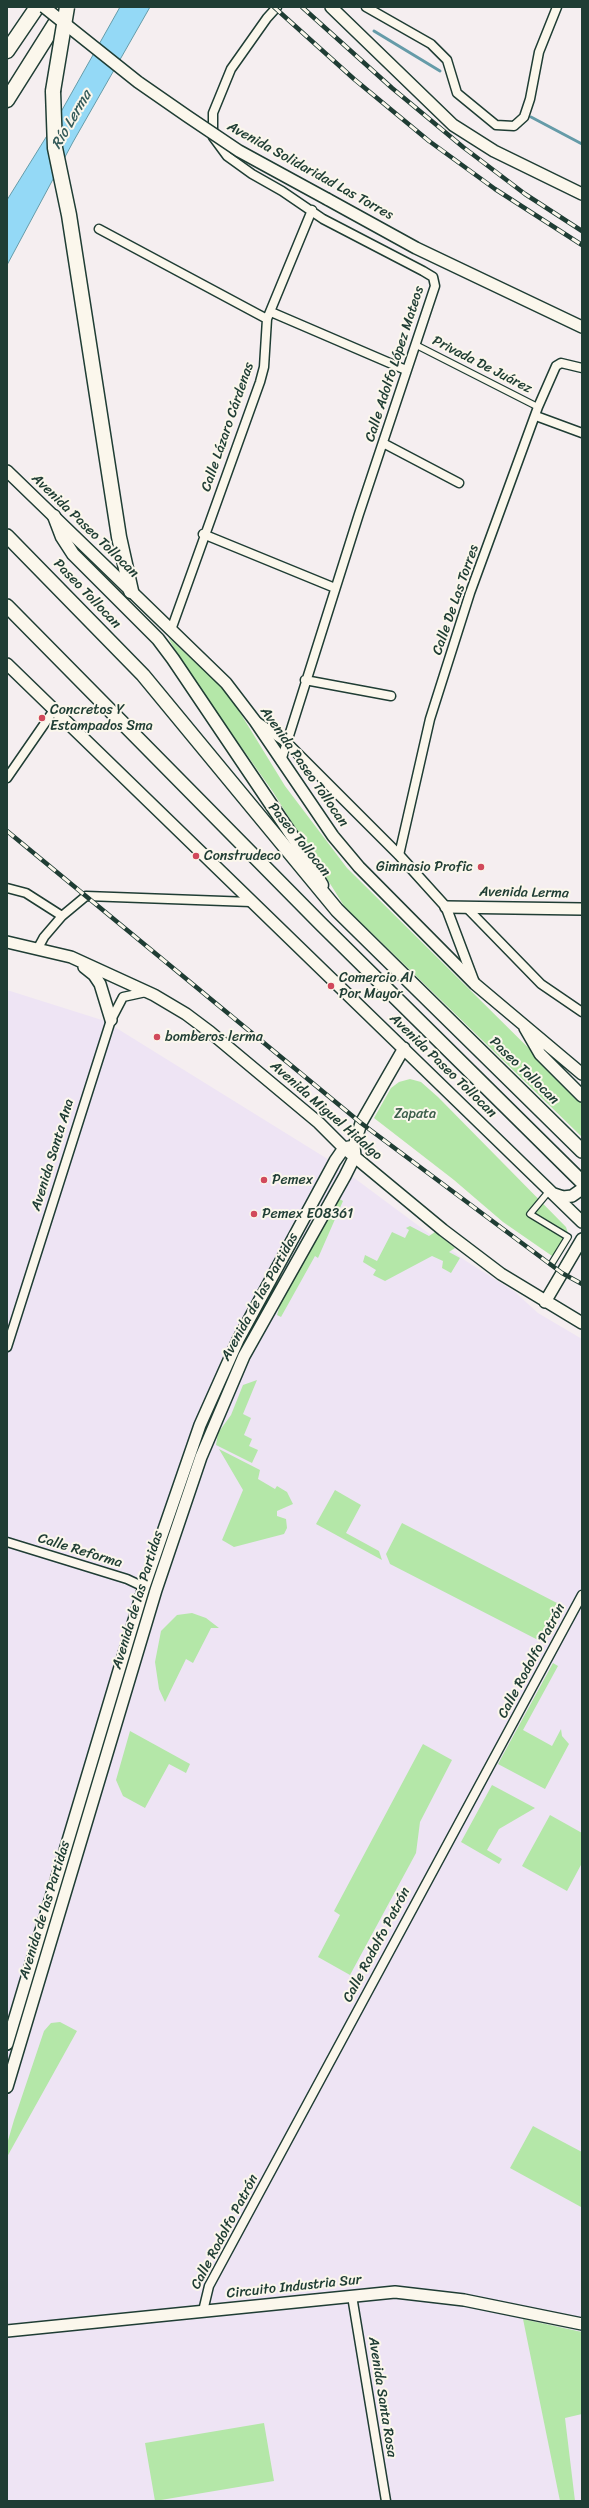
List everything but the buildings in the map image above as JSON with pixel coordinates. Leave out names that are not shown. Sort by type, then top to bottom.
[{"type":"highway","points":[[7,51],[36,7]]},
{"type":"highway","points":[[7,85],[55,7]]},
{"type":"highway","points":[[7,100],[66,7]]},
{"type":"highway","points":[[66,7],[53,91],[55,148],[70,215],[119,537],[131,591]]},
{"type":"highway","name":"Paseo Tollocan","points":[[7,536],[143,675],[337,910],[582,1151]]},
{"type":"highway","points":[[7,606],[58,655],[320,923],[580,1183]]},
{"type":"highway","points":[[7,619],[58,655]]},
{"type":"main road","name":"Avenida Solidaridad Las Torres","points":[[44,7],[107,58],[187,116],[239,151],[416,248],[582,327]]},
{"type":"main road","points":[[331,7],[424,99],[453,125],[494,151],[582,194]]},
{"type":"main road","name":"Avenida Paseo Tollocan","points":[[7,471],[226,683],[255,721],[333,836],[359,867],[475,984],[582,1074]]},
{"type":"main road","points":[[54,516],[62,537],[73,554],[158,639],[173,658],[295,840],[337,910]]},
{"type":"main road","name":"Avenida Paseo Tollocan","points":[[7,664],[582,1222]]},
{"type":"main road","name":"Avenida Lerma","points":[[446,907],[582,909]]},
{"type":"main road","name":"Avenida Miguel Hidalgo","points":[[7,942],[38,948],[70,957],[146,992],[186,1014],[210,1032],[492,1268],[545,1302]]},
{"type":"main road","points":[[70,957],[94,975],[100,984],[110,1020]]},
{"type":"main road","points":[[523,1024],[540,1054],[582,1096]]},
{"type":"main road","name":"Avenida de las Partidas","points":[[7,2086],[156,1590],[201,1457],[244,1356],[351,1150],[361,1123],[404,1048]]},
{"type":"main road","name":"Avenida de las Partidas","points":[[7,2044],[144,1587],[200,1425],[227,1363],[256,1304],[351,1150]]},
{"type":"main road","points":[[552,1192],[572,1196],[580,1183]]},
{"type":"main road","points":[[582,1239],[545,1302],[582,1323]]},
{"type":"main road","name":"Circuito Industria Sur","points":[[7,2331],[395,2292],[417,2292],[582,2324]]},
{"type":"street","name":"Calle Adolfo López Mateos","points":[[277,7],[267,18],[231,69],[213,113],[213,132],[220,148],[227,156],[252,174],[312,210],[323,219],[433,277],[435,286],[416,345],[406,370],[305,680],[281,761]]},
{"type":"street","points":[[366,7],[431,44],[447,60],[452,84],[460,97],[496,125],[514,126],[524,117],[530,98],[539,52],[557,7]]},
{"type":"street","name":"Calle Lázaro Cárdenas","points":[[171,630],[203,534],[260,382],[264,367],[269,315],[312,210]]},
{"type":"street","points":[[99,229],[269,315],[406,370]]},
{"type":"street","name":"Privada De Juárez","points":[[416,345],[538,407]]},
{"type":"street","name":"Calle De Las Torres","points":[[399,855],[430,719],[470,593],[536,416],[538,407],[553,369],[561,363],[582,368]]},
{"type":"street","points":[[536,416],[582,433]]},
{"type":"street","points":[[382,443],[459,483]]},
{"type":"street","points":[[203,534],[335,588]]},
{"type":"street","points":[[305,680],[391,696]]},
{"type":"street","points":[[7,778],[54,710]]},
{"type":"street","points":[[255,721],[286,742],[399,855],[446,907],[475,984]]},
{"type":"street","points":[[7,888],[26,893],[62,916]]},
{"type":"street","points":[[38,948],[44,937],[62,916],[86,896],[251,902]]},
{"type":"street","points":[[466,908],[541,984],[582,1012]]},
{"type":"street","name":"Avenida Santa Ana","points":[[7,1347],[110,1020],[123,997],[146,992]]},
{"type":"street","points":[[552,1192],[530,1214],[568,1237],[552,1263]]},
{"type":"street","name":"Calle Reforma","points":[[7,1542],[127,1579],[144,1587]]},
{"type":"street","name":"Calle Rodolfo Patrón","points":[[202,2311],[209,2286],[582,1595]]},
{"type":"street","name":"Avenida Santa Rosa","points":[[352,2296],[386,2501]]},
{"type":"shaded area","points":[[7,990],[105,1021],[334,1163],[466,1261],[515,1292],[538,1313],[582,1339],[582,2501],[7,2501]]},
{"type":"green space","points":[[168,637],[228,693],[285,786],[347,868],[582,1101],[582,1137],[344,906],[273,792],[182,663]]},
{"type":"green space","name":"Zapata","points":[[410,1079],[421,1082],[438,1097],[566,1227],[568,1233],[555,1258],[503,1222],[454,1180],[374,1118],[391,1088],[399,1082]]},
{"type":"green space","points":[[336,1197],[343,1201],[318,1258],[315,1256],[281,1317],[277,1315],[288,1279]]},
{"type":"green space","points":[[410,1226],[429,1236],[435,1232],[455,1248],[449,1252],[460,1258],[451,1273],[442,1268],[443,1261],[432,1256],[385,1281],[373,1275],[376,1270],[363,1262],[365,1255],[377,1261],[392,1232],[405,1238],[409,1230],[406,1228]]},
{"type":"green space","points":[[257,1380],[243,1414],[251,1418],[244,1435],[252,1439],[249,1446],[258,1450],[252,1463],[216,1445],[218,1433],[231,1415],[243,1385]]},
{"type":"green space","points":[[219,1449],[260,1470],[258,1479],[275,1489],[277,1486],[287,1492],[293,1504],[277,1511],[277,1516],[286,1519],[287,1528],[284,1534],[234,1547],[222,1540],[243,1490]]},
{"type":"green space","points":[[335,1490],[361,1505],[346,1533],[379,1551],[382,1560],[316,1524]]},
{"type":"green space","points":[[402,1523],[557,1603],[538,1640],[390,1564],[386,1554]]},
{"type":"green space","points":[[192,1613],[206,1618],[219,1628],[211,1628],[193,1663],[186,1659],[165,1702],[159,1689],[155,1662],[161,1631],[177,1615]]},
{"type":"green space","points":[[553,1663],[558,1666],[523,1730],[552,1746],[561,1729],[562,1736],[569,1744],[545,1789],[498,1764]]},
{"type":"green space","points":[[130,1731],[190,1764],[186,1773],[169,1764],[145,1808],[123,1796],[116,1780]]},
{"type":"green space","points":[[423,1744],[452,1760],[420,1822],[416,1853],[350,1975],[318,1957],[340,1915],[334,1911]]},
{"type":"green space","points":[[492,1785],[535,1808],[499,1829],[487,1850],[502,1859],[499,1864],[461,1842]]},
{"type":"green space","points":[[550,1815],[582,1833],[582,1863],[567,1891],[522,1866]]},
{"type":"green space","points":[[60,2022],[77,2031],[7,2157],[7,2144],[14,2120],[44,2031],[51,2023]]},
{"type":"green space","points":[[533,2126],[582,2152],[581,2207],[510,2168]]},
{"type":"green space","points":[[523,2319],[582,2332],[582,2414],[565,2418],[575,2501],[560,2501]]},
{"type":"green space","points":[[264,2423],[274,2481],[155,2501],[145,2443]]},
{"type":"water","name":"Río Lerma","points":[[120,7],[150,7],[73,142],[7,265],[7,200],[53,126]]},
{"type":"waterway","points":[[374,31],[440,71]]},
{"type":"waterway","points":[[531,117],[582,144]]},
{"type":"railway","points":[[274,7],[354,79],[429,141],[495,189],[582,245]]},
{"type":"railway","points":[[302,7],[392,88],[463,147],[525,194],[582,231]]},
{"type":"railway","points":[[7,831],[361,1123],[562,1273],[582,1284]]},
{"type":"place","name":"Concretos Y Estampados Sma","points":[[42,718]]},
{"type":"place","name":"Construdeco","points":[[196,856]]},
{"type":"place","name":"Gimnasio Profic","points":[[481,867]]},
{"type":"place","name":"Comercio Al Por Mayor","points":[[331,986]]},
{"type":"place","name":"bomberos lerma","points":[[157,1037]]},
{"type":"place","name":"Pemex","points":[[264,1180]]},
{"type":"place","name":"Pemex E08361","points":[[254,1214]]}]
